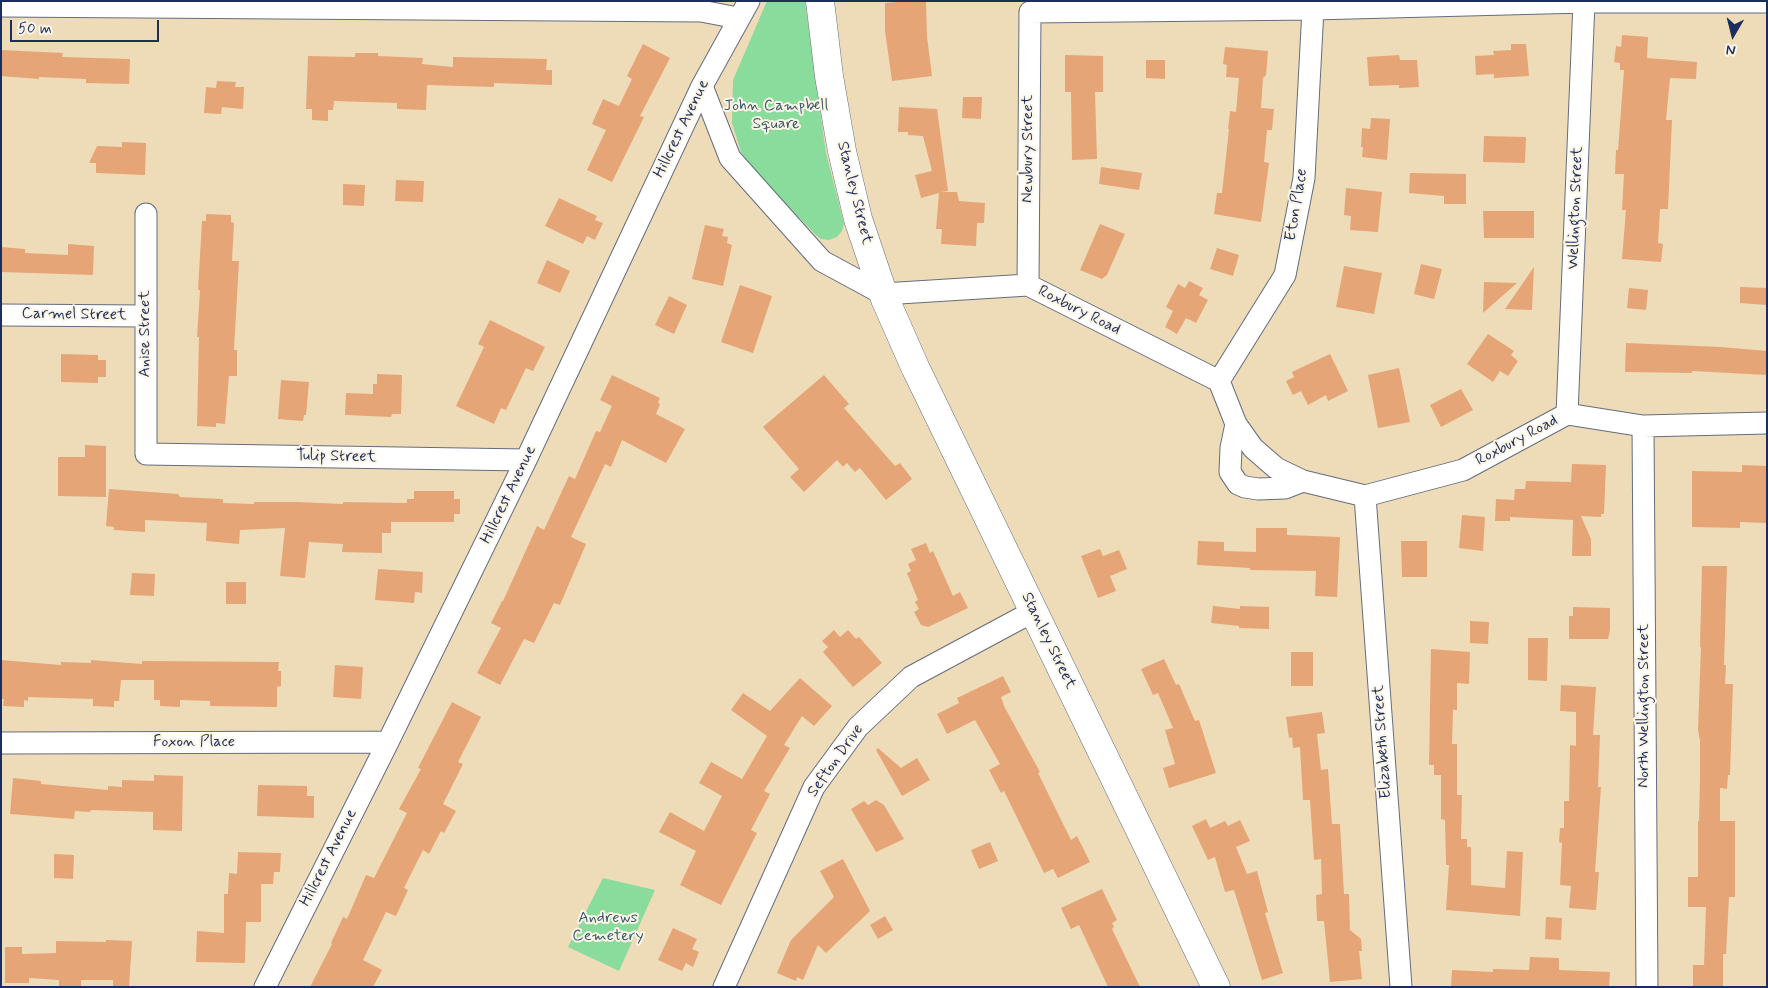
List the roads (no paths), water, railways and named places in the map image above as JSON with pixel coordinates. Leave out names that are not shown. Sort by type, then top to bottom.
[{"type":"main road","name":"Stanley Street","points":[[820,1],[830,84],[844,160],[860,224],[884,294],[912,361],[1216,987]]},
{"type":"street","points":[[1312,9],[1584,2],[1767,2]]},
{"type":"street","name":"Wellington Street","points":[[1567,414],[1584,2]]},
{"type":"street","points":[[1,6],[701,12],[744,10]]},
{"type":"street","name":"Newbury Street","points":[[1028,286],[1030,12],[1312,9]]},
{"type":"street","name":"Eton Place","points":[[1219,381],[1285,276],[1304,178],[1312,9]]},
{"type":"street","name":"Hillcrest Avenue","points":[[265,987],[526,460],[702,86],[744,10]]},
{"type":"street","points":[[702,86],[730,158],[822,261],[884,294]]},
{"type":"street","name":"Anise Street","points":[[146,214],[146,454]]},
{"type":"street","name":"Roxbury Road","points":[[884,294],[1028,286],[1219,381],[1236,424],[1253,448],[1276,468],[1303,481],[1365,496],[1463,470],[1567,414],[1644,426],[1767,423]]},
{"type":"street","name":"Carmel Street","points":[[1,314],[146,316]]},
{"type":"street","points":[[1236,424],[1231,448],[1230,472],[1238,484],[1245,487],[1284,488],[1303,481]]},
{"type":"street","name":"North Wellington Street","points":[[1644,426],[1647,987]]},
{"type":"street","name":"Tulip Street","points":[[146,454],[526,460]]},
{"type":"street","name":"Elizabeth Street","points":[[1365,496],[1401,987]]},
{"type":"street","name":"Sefton Drive","points":[[724,987],[814,787],[858,727],[911,677],[1034,611]]},
{"type":"street","name":"Foxon Place","points":[[1,743],[388,742]]},
{"type":"park label","name":"John Campbell Square","points":[[776,116]]},
{"type":"park label","name":"Andrews Cemetery","points":[[608,928]]}]
